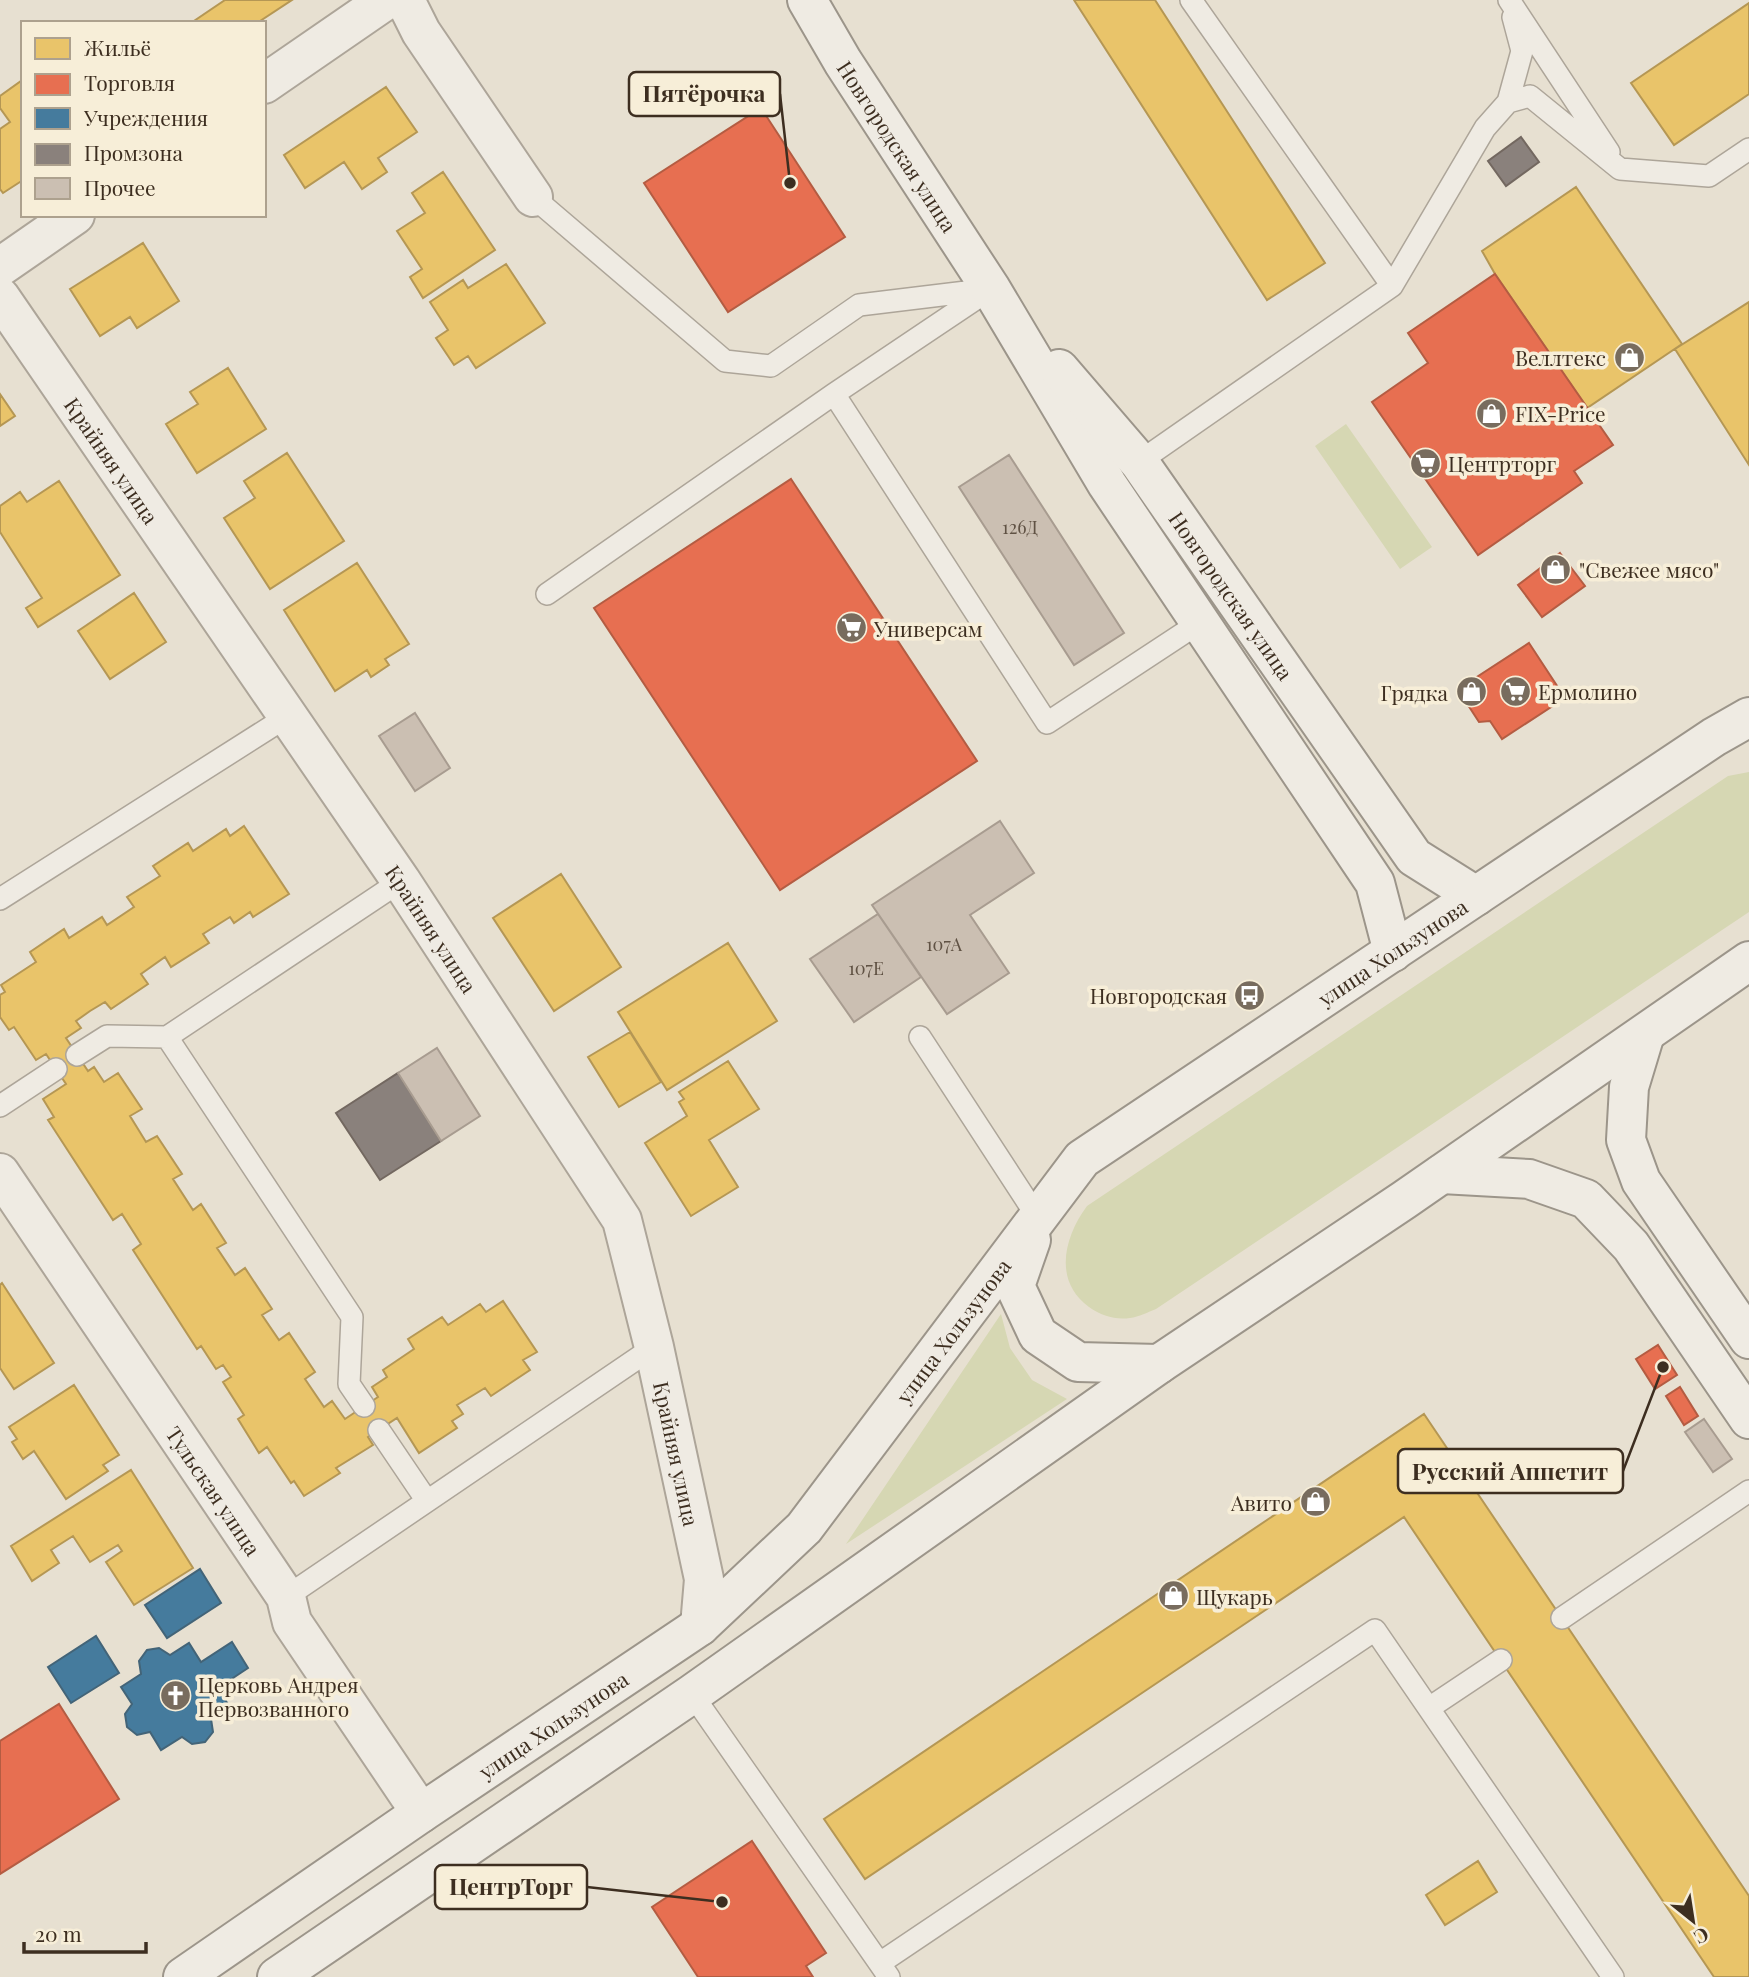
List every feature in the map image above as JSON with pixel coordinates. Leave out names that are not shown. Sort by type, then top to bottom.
[{"type":"street","points":[[266,83],[386,0]]},
{"type":"street","points":[[405,0],[421,32],[533,197]]},
{"type":"street","name":"Новгородская улица","points":[[807,0],[843,62],[991,289],[1107,484],[1375,883],[1393,951]]},
{"type":"street","points":[[0,267],[72,217]]},
{"type":"street","name":"Новгородская улица","points":[[991,289],[1139,462],[1414,857],[1476,896]]},
{"type":"street","name":"Крайняя улица","points":[[0,297],[401,881],[622,1220],[654,1347],[704,1579],[699,1626]]},
{"type":"street","name":"улица Хользунова","points":[[183,1977],[699,1626],[804,1528],[1082,1159],[1476,896],[1732,735],[1749,717]]},
{"type":"street","points":[[277,1977],[692,1694],[1159,1364],[1442,1174],[1749,961]]},
{"type":"street","points":[[1645,1034],[1629,1087],[1626,1140],[1641,1181],[1749,1339]]},
{"type":"street","name":"Тульская улица","points":[[0,1173],[286,1597],[292,1622],[421,1813]]},
{"type":"street","points":[[1442,1174],[1529,1178],[1586,1199],[1631,1246],[1749,1419]]},
{"type":"street","points":[[1038,1218],[1015,1286],[1038,1335],[1079,1362],[1159,1364]]},
{"type":"lane","points":[[1191,0],[1392,286]]},
{"type":"lane","points":[[1139,462],[1392,286],[1485,128],[1508,103],[1522,51],[1509,0]]},
{"type":"lane","points":[[1509,0],[1620,169]]},
{"type":"lane","points":[[1508,103],[1530,96],[1620,169],[1709,176],[1749,149]]},
{"type":"lane","points":[[533,197],[725,361],[771,366],[859,304],[991,289]]},
{"type":"lane","points":[[547,594],[834,394],[991,289]]},
{"type":"lane","points":[[834,394],[1047,723],[1199,623]]},
{"type":"lane","points":[[0,900],[288,716]]},
{"type":"lane","points":[[77,1055],[107,1035],[167,1037],[401,881]]},
{"type":"lane","points":[[167,1037],[352,1317],[349,1384],[364,1406]]},
{"type":"lane","points":[[919,1037],[1038,1218]]},
{"type":"lane","points":[[0,1106],[56,1069]]},
{"type":"lane","points":[[286,1597],[654,1347]]},
{"type":"lane","points":[[379,1430],[427,1501]]},
{"type":"lane","points":[[1562,1618],[1749,1490]]},
{"type":"lane","points":[[692,1694],[885,1970],[1375,1630],[1614,1977]]},
{"type":"lane","points":[[1429,1708],[1501,1660]]},
{"type":"green space","points":[[1346,424],[1432,547],[1400,569],[1315,446]]},
{"type":"green space","points":[[1749,772],[1749,912],[1156,1309],[1133,1317],[1114,1318],[1089,1307],[1078,1296],[1070,1285],[1066,1258],[1073,1231],[1087,1206],[1728,776]]},
{"type":"green space","points":[[1001,1314],[1010,1348],[1032,1380],[1067,1399],[846,1544]]},
{"type":"building: Жильё","points":[[225,0],[292,0],[260,21],[194,21]]},
{"type":"building: Жильё","points":[[1074,0],[1155,0],[1325,263],[1267,300]]},
{"type":"building: Жильё","points":[[1749,3],[1749,94],[1674,145],[1631,83]]},
{"type":"building: Жильё","points":[[21,81],[21,181],[3,193],[0,189],[0,129],[10,122],[0,108],[0,96]]},
{"type":"building: Жильё","points":[[386,87],[417,132],[378,158],[387,172],[362,189],[344,162],[305,188],[284,155]]},
{"type":"building: Жильё","points":[[443,172],[495,250],[423,298],[410,277],[422,269],[397,231],[425,213],[412,193]]},
{"type":"building: Жильё","points":[[1576,187],[1682,344],[1587,408],[1482,251]]},
{"type":"building: Жильё","points":[[143,243],[179,301],[137,328],[130,317],[100,336],[70,289]]},
{"type":"building: Жильё","points":[[506,264],[545,323],[476,368],[468,356],[454,365],[436,338],[448,330],[430,302],[463,280],[468,288]]},
{"type":"building: Жильё","points":[[1749,302],[1749,465],[1675,349]]},
{"type":"building: Жильё","points":[[228,368],[266,429],[197,473],[166,424],[198,404],[190,392]]},
{"type":"building: Жильё","points":[[0,394],[15,416],[0,426]]},
{"type":"building: Жильё","points":[[287,453],[344,541],[270,589],[224,518],[255,498],[244,481]]},
{"type":"building: Жильё","points":[[59,481],[120,575],[38,627],[26,608],[42,598],[0,532],[0,506],[20,492],[27,502]]},
{"type":"building: Жильё","points":[[357,563],[409,644],[385,659],[389,665],[371,677],[367,670],[335,691],[284,610]]},
{"type":"building: Жильё","points":[[134,593],[166,642],[110,679],[78,631]]},
{"type":"building: Жильё","points":[[244,826],[289,894],[253,917],[250,912],[234,923],[230,917],[203,934],[209,943],[171,967],[165,957],[141,974],[148,984],[111,1009],[105,1002],[90,1011],[76,1021],[81,1028],[66,1038],[88,1071],[94,1067],[104,1082],[118,1073],[142,1109],[130,1116],[146,1142],[157,1136],[182,1174],[173,1179],[193,1210],[201,1204],[226,1243],[217,1248],[235,1275],[245,1268],[272,1309],[262,1315],[279,1340],[289,1333],[315,1372],[305,1379],[324,1407],[332,1401],[345,1419],[378,1397],[372,1387],[387,1377],[383,1370],[414,1349],[408,1339],[442,1317],[448,1325],[480,1304],[486,1312],[503,1301],[537,1352],[523,1360],[530,1370],[491,1396],[485,1388],[457,1405],[463,1414],[452,1421],[457,1428],[419,1453],[397,1418],[368,1437],[373,1445],[336,1468],[340,1473],[304,1496],[294,1481],[291,1483],[267,1447],[259,1453],[238,1419],[244,1415],[223,1382],[231,1377],[223,1365],[216,1369],[201,1346],[197,1349],[133,1250],[141,1244],[122,1214],[113,1220],[48,1120],[54,1117],[43,1099],[66,1084],[46,1054],[36,1060],[14,1027],[9,1030],[0,1017],[0,995],[5,992],[1,985],[36,962],[30,952],[64,929],[69,938],[102,917],[107,925],[134,907],[127,897],[160,876],[153,866],[188,843],[193,851],[226,829],[230,836]]},
{"type":"building: Жильё","points":[[561,874],[621,967],[554,1011],[493,918]]},
{"type":"building: Жильё","points":[[728,943],[777,1021],[667,1090],[618,1012]]},
{"type":"building: Жильё","points":[[630,1032],[661,1082],[619,1107],[588,1057]]},
{"type":"building: Жильё","points":[[728,1061],[759,1109],[709,1140],[738,1187],[691,1216],[645,1143],[687,1116],[679,1102],[684,1099],[679,1092]]},
{"type":"building: Жильё","points":[[2,1283],[54,1363],[14,1389],[0,1368]]},
{"type":"building: Жильё","points":[[74,1385],[119,1455],[103,1465],[108,1471],[66,1499],[34,1451],[23,1459],[12,1442],[17,1439],[9,1427]]},
{"type":"building: Жильё","points":[[1424,1414],[1749,1896],[1749,1977],[1714,1977],[1404,1517],[865,1879],[824,1819]]},
{"type":"building: Жильё","points":[[131,1470],[193,1568],[134,1605],[106,1562],[122,1551],[118,1545],[90,1562],[73,1536],[51,1550],[59,1563],[32,1581],[11,1546]]},
{"type":"building: Жильё","points":[[1478,1861],[1497,1892],[1445,1925],[1426,1895]]},
{"type":"building: Торговля","points":[[761,108],[845,237],[728,312],[644,183]]},
{"type":"building: Торговля","points":[[1495,274],[1613,445],[1574,471],[1582,483],[1478,555],[1372,402],[1428,363],[1408,333]]},
{"type":"building: Торговля","points":[[791,479],[977,761],[780,890],[594,608]]},
{"type":"building: Торговля","name":"\"Свежее мясо\"","points":[[1560,553],[1585,586],[1542,617],[1518,585]]},
{"type":"building: Торговля","name":"Ермолино","points":[[1529,643],[1565,698],[1502,739],[1490,721],[1479,722],[1468,705],[1476,700],[1466,684]]},
{"type":"building: Торговля","points":[[1658,1345],[1677,1375],[1655,1389],[1636,1359]]},
{"type":"building: Торговля","points":[[1680,1387],[1698,1416],[1684,1425],[1666,1396]]},
{"type":"building: Торговля","points":[[59,1704],[119,1799],[0,1874],[0,1741]]},
{"type":"building: Торговля","points":[[752,1841],[826,1953],[806,1966],[813,1977],[698,1977],[652,1907]]},
{"type":"building: Учреждения","points":[[200,1569],[221,1603],[167,1638],[145,1605]]},
{"type":"building: Учреждения","points":[[96,1636],[119,1673],[71,1703],[48,1667]]},
{"type":"building: Учреждения","name":"Церковь Андрея Первозванного","points":[[232,1642],[248,1668],[218,1688],[229,1706],[211,1719],[213,1732],[205,1742],[192,1744],[182,1737],[161,1750],[150,1732],[137,1735],[127,1727],[125,1714],[132,1704],[121,1687],[141,1674],[139,1661],[147,1650],[159,1648],[170,1655],[189,1643],[201,1662]]},
{"type":"building: Промзона","points":[[1521,137],[1539,162],[1506,186],[1488,161]]},
{"type":"building: Промзона","points":[[398,1073],[441,1141],[380,1180],[336,1113]]},
{"type":"building: Прочее","points":[[1009,455],[1124,633],[1074,665],[959,487]]},
{"type":"building: Прочее","points":[[415,713],[450,768],[415,791],[379,736]]},
{"type":"building: Прочее","points":[[1000,821],[1034,873],[970,915],[1009,973],[947,1014],[872,905]]},
{"type":"building: Прочее","points":[[878,914],[921,977],[854,1022],[810,959]]},
{"type":"building: Прочее","points":[[437,1048],[480,1116],[441,1141],[398,1073]]},
{"type":"building: Прочее","points":[[1704,1419],[1732,1459],[1713,1472],[1685,1432]]},
{"type":"place","name":"Пятёрочка","points":[[790,183]]},
{"type":"place","name":"Веллтекс","points":[[1629,357]]},
{"type":"place","name":"FIX-Price","points":[[1492,413]]},
{"type":"place","name":"Центрторг","points":[[1425,463]]},
{"type":"place","name":"\"Свежее мясо\"","points":[[1556,569]]},
{"type":"place","name":"Универсам","points":[[851,628]]},
{"type":"place","name":"Ермолино","points":[[1515,691]]},
{"type":"place","name":"Грядка","points":[[1471,692]]},
{"type":"place","name":"Новгородская","points":[[1250,995]]},
{"type":"place","name":"Русский Аппетит","points":[[1663,1367]]},
{"type":"place","name":"Авито","points":[[1315,1502]]},
{"type":"place","name":"Щукарь","points":[[1173,1596]]},
{"type":"place","name":"Церковь Андрея Первозванного","points":[[175,1696]]},
{"type":"place","name":"ЦентрТорг","points":[[722,1902]]}]
